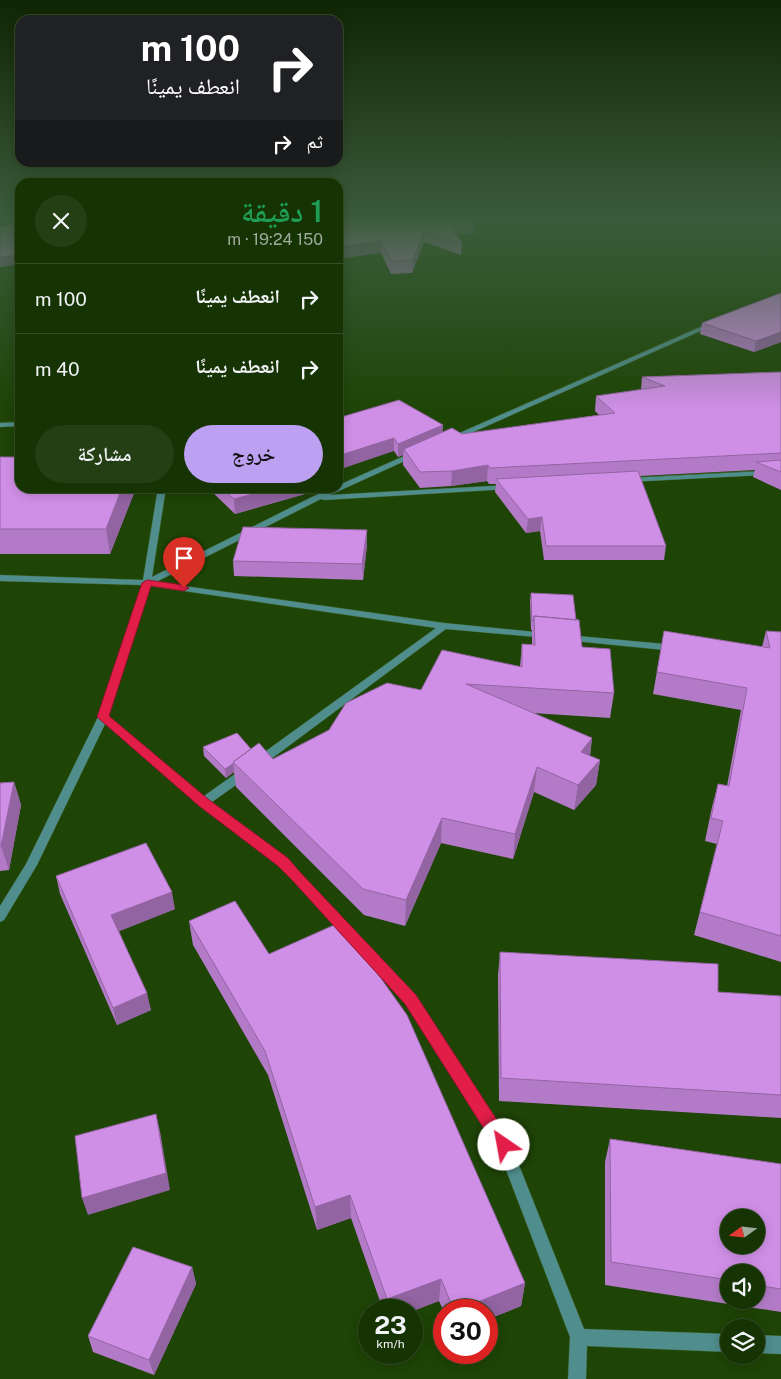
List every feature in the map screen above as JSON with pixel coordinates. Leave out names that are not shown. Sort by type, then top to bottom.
[{"type":"street","points":[[443,442],[717,322]]},
{"type":"street","points":[[0,425],[15,424]]},
{"type":"street","points":[[343,487],[425,450]]},
{"type":"street","points":[[622,481],[781,472]]},
{"type":"street","points":[[315,499],[514,487]]},
{"type":"street","points":[[0,917],[30,866],[103,717],[147,583],[161,493]]},
{"type":"street","points":[[147,583],[328,493]]},
{"type":"street","points":[[0,578],[147,583],[444,626],[667,648],[686,648]]},
{"type":"street","points":[[204,802],[444,626]]},
{"type":"street","points":[[103,717],[204,802],[283,862],[410,999],[504,1145],[579,1337],[577,1379]]},
{"type":"street","points":[[579,1337],[720,1343]]},
{"type":"street","points":[[765,1344],[781,1345]]},
{"type":"building","points":[[781,293],[781,332],[756,341],[702,323]]},
{"type":"building","points":[[781,372],[781,453],[490,468],[488,465],[452,471],[420,472],[404,449],[452,428],[462,434],[615,413],[596,396],[665,386],[642,377]]},
{"type":"building","points":[[399,400],[443,425],[398,444],[394,438],[343,454],[343,417]]},
{"type":"building","points":[[0,457],[15,457],[15,493],[120,493],[106,529],[0,529]]},
{"type":"building","points":[[781,460],[781,472],[756,462]]},
{"type":"building","points":[[638,471],[666,546],[546,546],[542,517],[528,519],[496,479]]},
{"type":"building","points":[[227,493],[257,493],[234,499]]},
{"type":"building","points":[[243,527],[367,530],[362,564],[233,561]]},
{"type":"building","points":[[531,593],[573,595],[576,620],[534,616],[532,621]]},
{"type":"building","points":[[534,616],[579,620],[582,647],[610,649],[614,693],[466,684],[592,738],[581,752],[600,760],[578,785],[537,767],[515,834],[442,818],[406,900],[363,889],[233,762],[259,743],[273,759],[329,730],[346,703],[387,683],[421,690],[442,650],[522,667],[522,644],[535,645]]},
{"type":"building","points":[[664,631],[770,648],[766,631],[781,632],[781,936],[700,912],[723,821],[711,818],[718,784],[729,786],[747,688],[657,672]]},
{"type":"building","points":[[237,733],[251,749],[225,769],[203,747]]},
{"type":"building","points":[[14,782],[1,846],[0,847],[0,783]]},
{"type":"building","points":[[146,843],[172,892],[111,915],[147,993],[113,1008],[56,876]]},
{"type":"building","points":[[235,901],[269,954],[341,922],[407,1015],[525,1283],[485,1299],[449,1299],[441,1279],[387,1299],[350,1195],[315,1207],[265,1051],[189,921]]},
{"type":"building","points":[[500,952],[718,964],[718,992],[781,996],[781,1095],[501,1078]]},
{"type":"building","points":[[156,1114],[166,1173],[82,1198],[75,1136]]},
{"type":"building","points":[[610,1139],[781,1164],[781,1289],[765,1286],[765,1264],[720,1264],[720,1279],[611,1262]]},
{"type":"building","points":[[133,1247],[192,1267],[149,1360],[88,1336]]},
{"type":"route","points":[[184,588],[147,583],[103,717],[204,802],[283,862],[410,999],[504,1145]]}]
